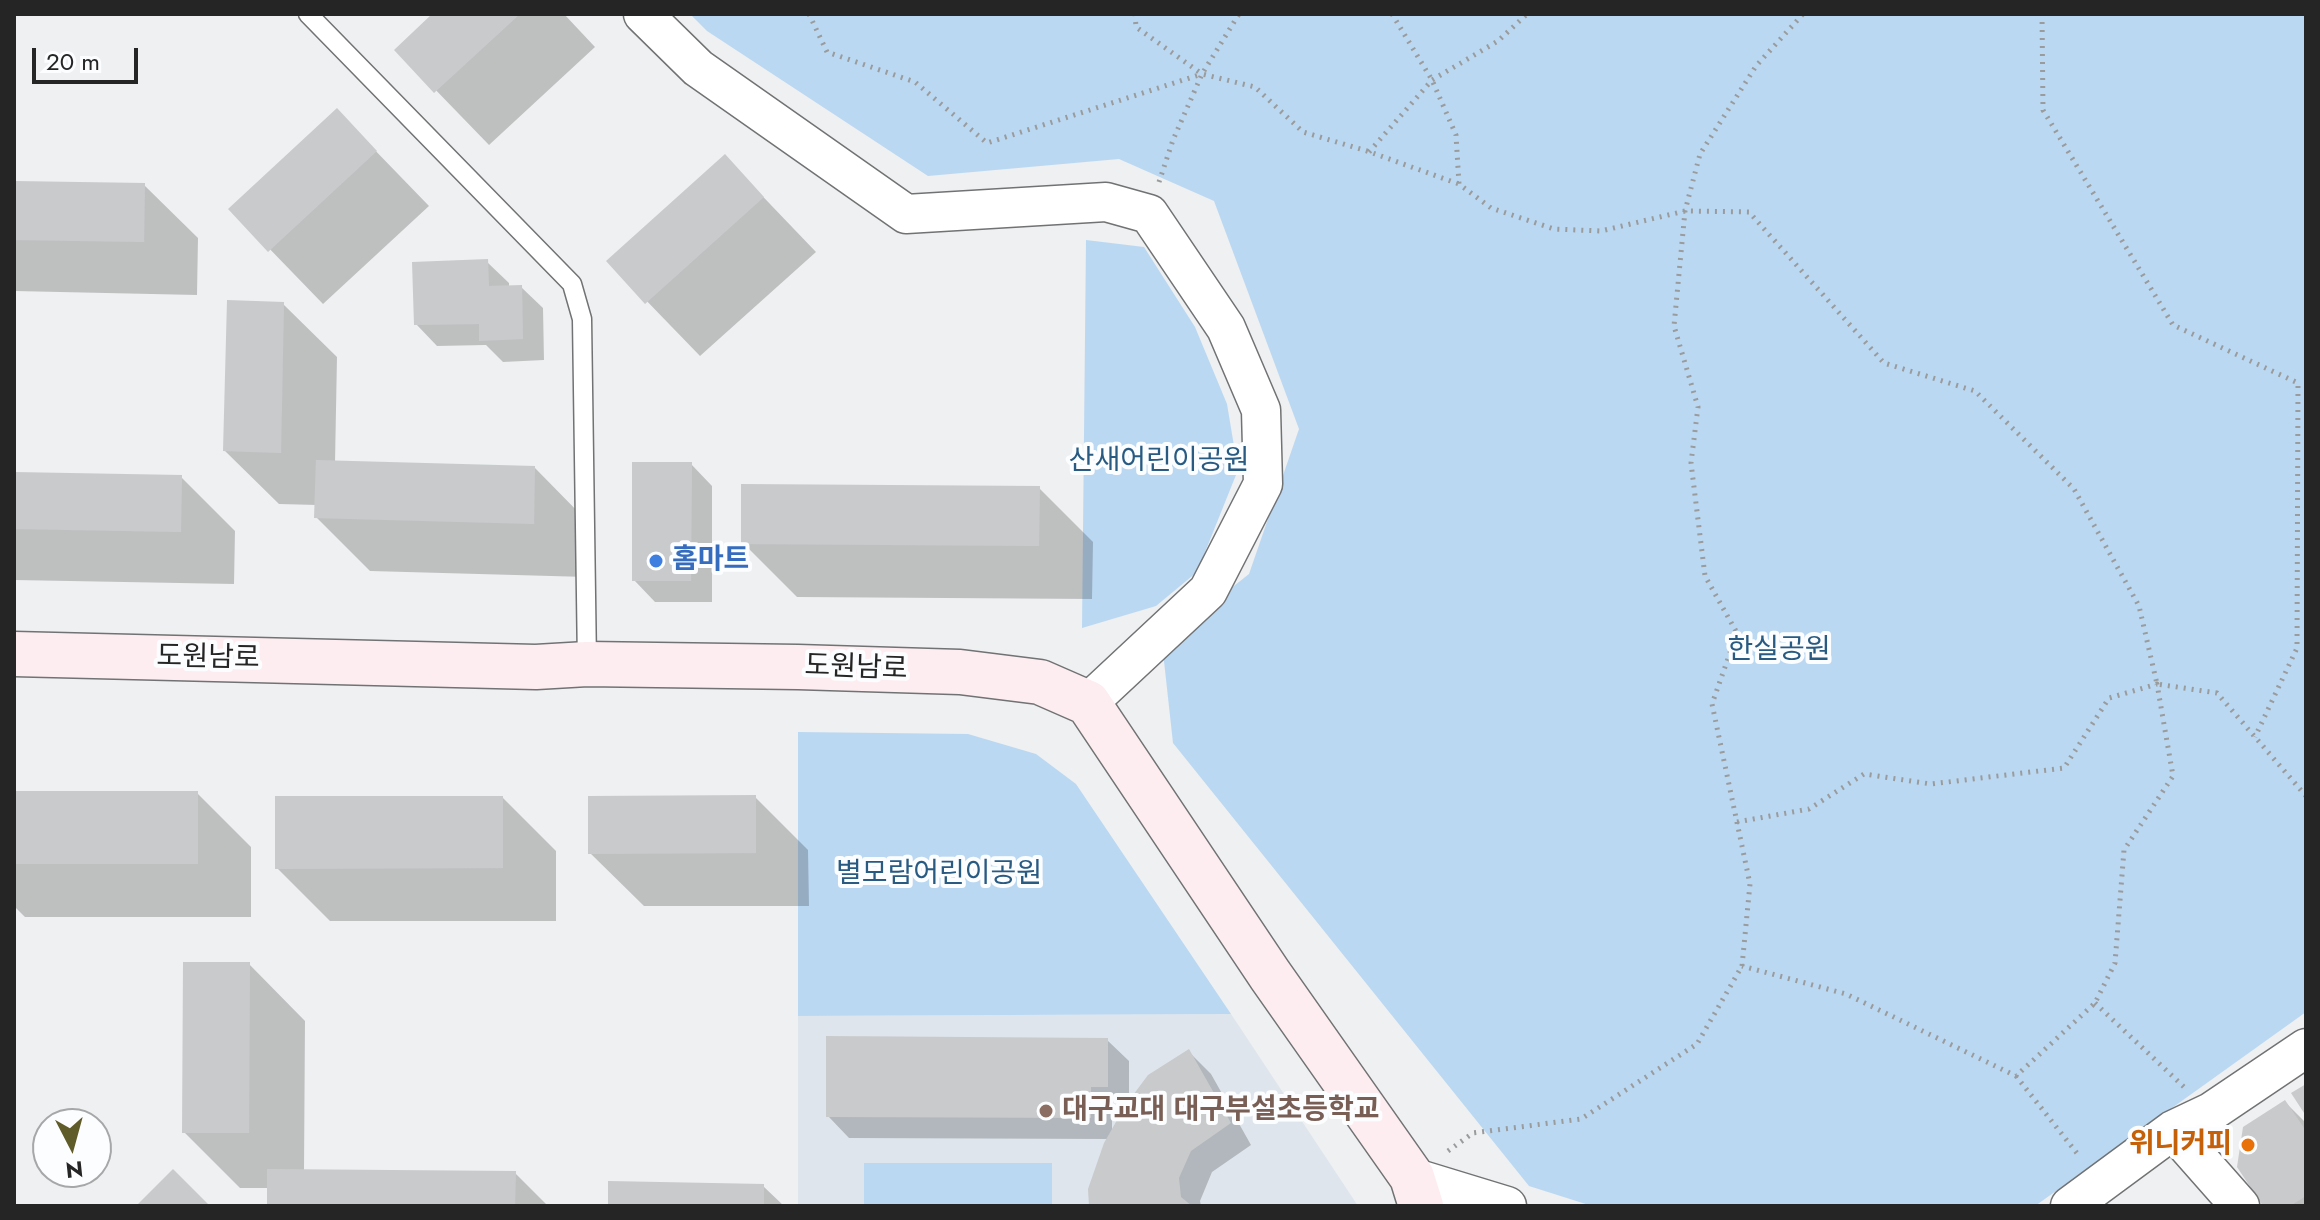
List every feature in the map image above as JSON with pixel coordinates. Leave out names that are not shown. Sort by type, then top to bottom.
[{"type":"street","points":[[643,14],[698,68],[906,214],[1106,202],[1149,214],[1226,328],[1261,410],[1263,484],[1208,591],[1088,703],[1416,1192],[1507,1206]]},
{"type":"street","name":"도원남로","points":[[14,654],[536,667],[587,664],[960,672],[1040,682],[1088,703]]},
{"type":"street","points":[[2070,1206],[2173,1130],[2211,1112],[2306,1048]]},
{"type":"street","points":[[2173,1130],[2240,1206]]},
{"type":"lane","points":[[308,14],[572,284],[582,319],[587,664]]},
{"type":"path","points":[[809,14],[827,52],[915,82],[987,143],[1202,74]]},
{"type":"path","points":[[1135,14],[1136,27],[1202,74],[1255,87],[1303,132],[1459,184],[1491,208],[1554,229],[1601,231],[1685,211],[1749,212],[1884,363],[1975,391],[2074,489],[2139,606],[2173,776],[2124,850],[2115,963],[2095,1003],[2016,1076]]},
{"type":"path","points":[[1149,214],[1173,140],[1202,74],[1239,14]]},
{"type":"path","points":[[1392,14],[1432,80],[1456,135],[1459,184]]},
{"type":"path","points":[[1369,152],[1432,80],[1498,41],[1527,14]]},
{"type":"path","points":[[1416,1192],[1473,1133],[1581,1119],[1697,1044],[1742,966],[1750,884],[1712,704],[1737,633],[1705,576],[1691,463],[1698,407],[1674,326],[1685,211],[1700,154],[1756,66],[1803,14]]},
{"type":"path","points":[[2042,14],[2043,110],[2173,325],[2298,383],[2297,648],[2255,737]]},
{"type":"path","points":[[1737,822],[1809,809],[1864,774],[1931,784],[2064,768],[2109,698],[2157,684],[2217,693],[2306,796]]},
{"type":"path","points":[[1742,966],[1846,994],[2016,1076],[2099,1182]]},
{"type":"path","points":[[2095,1003],[2211,1112]]},
{"type":"shaded area","name":"대구교대 대구부설초등학교","points":[[1231,1014],[1358,1206],[798,1206],[798,1016]]},
{"type":"green space","name":"한실공원","points":[[690,14],[2306,14],[2306,1012],[2035,1206],[1592,1206],[1529,1186],[1173,743],[1162,643],[1249,574],[1299,429],[1214,201],[1119,159],[928,176],[707,31]]},
{"type":"green space","name":"산새어린이공원","points":[[1086,240],[1144,247],[1195,327],[1227,404],[1238,470],[1197,572],[1156,606],[1082,628]]},
{"type":"green space","name":"별모람어린이공원","points":[[798,732],[968,734],[1036,754],[1076,784],[1231,1014],[798,1016]]},
{"type":"green space","points":[[864,1163],[1052,1163],[1052,1206],[864,1206]]},
{"type":"building","points":[[432,14],[520,14],[434,93],[394,50]]},
{"type":"building","points":[[337,108],[377,151],[268,252],[228,209]]},
{"type":"building","points":[[725,154],[764,197],[645,304],[606,261]]},
{"type":"building","points":[[14,181],[145,183],[144,242],[14,240]]},
{"type":"building","points":[[488,259],[489,286],[522,285],[523,339],[479,341],[479,324],[414,325],[412,262]]},
{"type":"building","points":[[227,300],[284,302],[281,453],[223,451]]},
{"type":"building","points":[[316,460],[535,466],[534,524],[314,518]]},
{"type":"building","points":[[632,462],[692,462],[691,581],[632,581]]},
{"type":"building","points":[[14,472],[182,475],[181,532],[14,529]]},
{"type":"building","points":[[741,484],[1040,486],[1039,546],[741,544]]},
{"type":"building","points":[[14,791],[198,791],[198,864],[14,864]]},
{"type":"building","points":[[756,795],[756,853],[588,854],[588,796]]},
{"type":"building","points":[[275,796],[503,796],[503,868],[275,869]]},
{"type":"building","points":[[183,962],[250,962],[249,1133],[182,1133]]},
{"type":"building","points":[[826,1036],[1108,1038],[1108,1087],[1091,1087],[1091,1118],[826,1117]]},
{"type":"building","points":[[1189,1049],[1231,1123],[1191,1151],[1179,1178],[1181,1197],[1192,1206],[1089,1206],[1088,1189],[1104,1143],[1125,1106],[1148,1075]]},
{"type":"building","points":[[2306,1084],[2306,1116],[2291,1093]]},
{"type":"building","points":[[2285,1100],[2306,1131],[2306,1196],[2290,1206],[2263,1206],[2237,1167],[2243,1127]]},
{"type":"building","points":[[173,1169],[210,1206],[136,1206]]},
{"type":"building","points":[[267,1169],[516,1171],[515,1206],[267,1206]]},
{"type":"building","points":[[608,1181],[764,1184],[764,1206],[608,1206]]},
{"type":"place","name":"홈마트","points":[[656,561]]},
{"type":"place","name":"대구교대 대구부설초등학교","points":[[1046,1111]]},
{"type":"place","name":"위니커피","points":[[2248,1145]]}]
